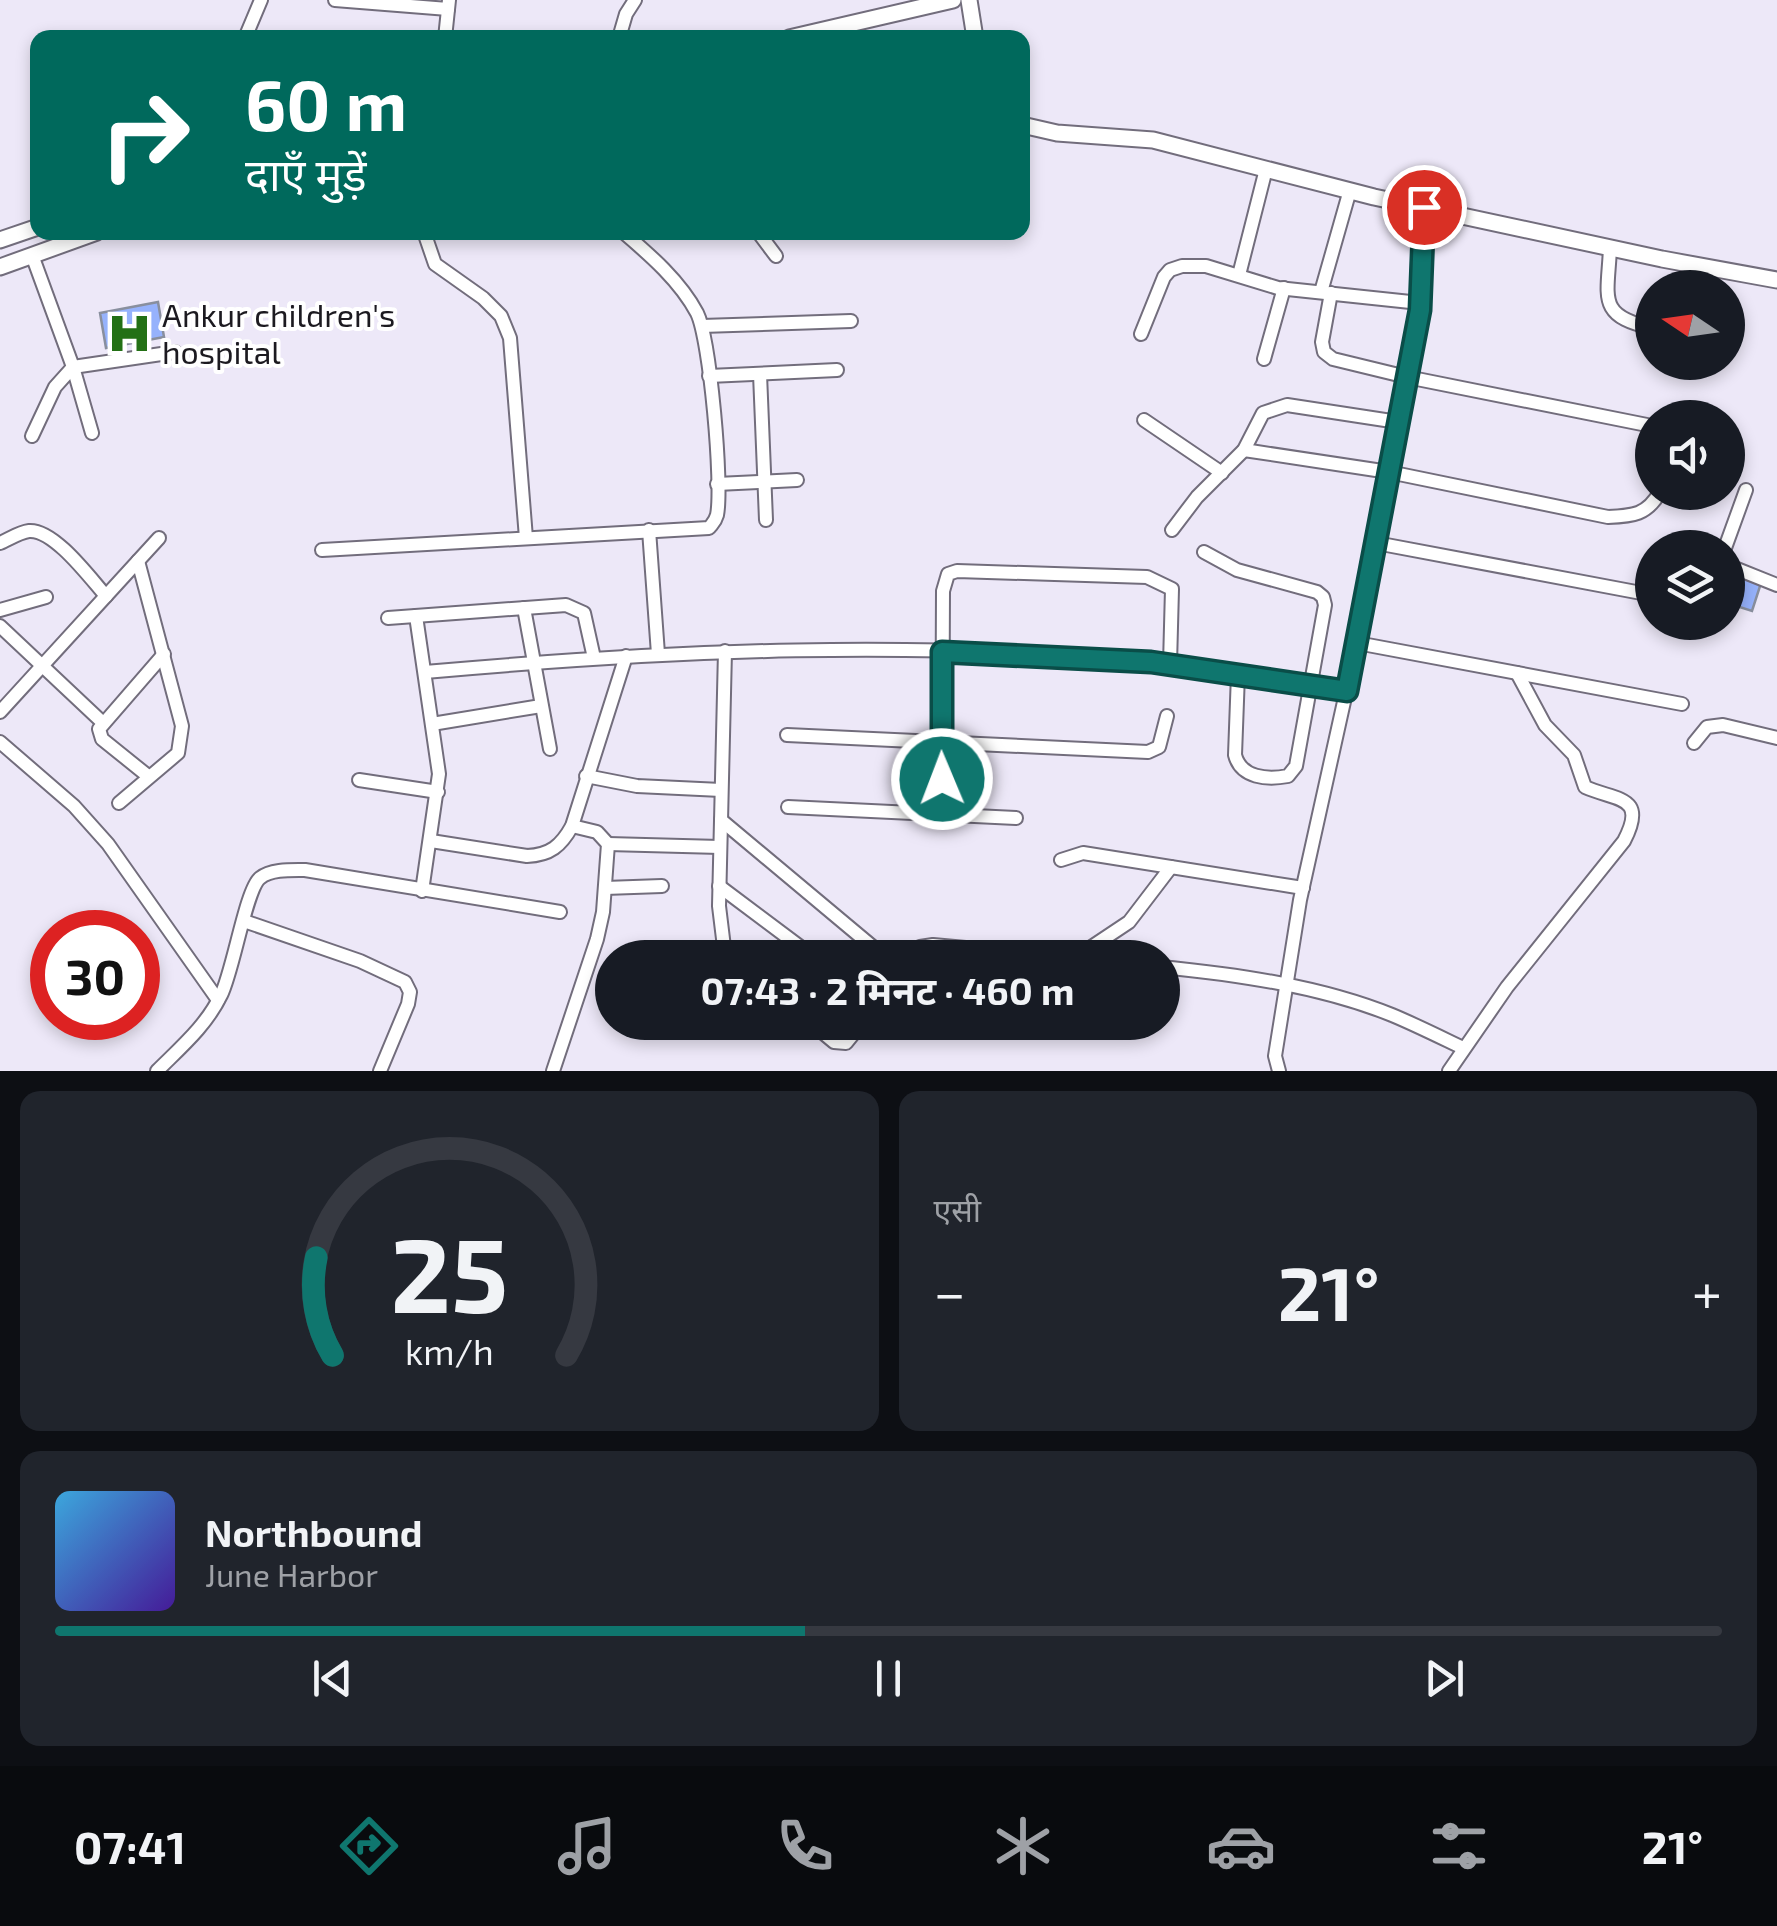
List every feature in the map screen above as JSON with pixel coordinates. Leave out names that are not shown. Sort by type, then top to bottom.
[{"type":"street","points":[[248,30],[261,0]]},
{"type":"street","points":[[335,0],[449,5],[445,30]]},
{"type":"street","points":[[621,30],[635,0]]},
{"type":"street","points":[[824,30],[953,0]]},
{"type":"street","points":[[969,0],[974,30]]},
{"type":"street","points":[[1030,127],[1057,133],[1153,140],[1424,207],[1777,280]]},
{"type":"street","points":[[1240,275],[1266,169]]},
{"type":"street","points":[[1350,190],[1326,293],[1322,342],[1324,352],[1332,359],[1635,423]]},
{"type":"street","points":[[1279,1071],[1275,1056],[1286,985],[1357,643],[1420,302],[1424,207]]},
{"type":"street","points":[[0,240],[30,230]]},
{"type":"street","points":[[0,267],[74,240]]},
{"type":"street","points":[[426,240],[434,264],[483,298],[501,316],[510,338],[526,538]]},
{"type":"street","points":[[322,550],[709,528],[718,512],[710,376],[702,326],[685,292],[631,240]]},
{"type":"street","points":[[764,240],[776,256]]},
{"type":"street","points":[[1610,248],[1610,306],[1618,318],[1635,324]]},
{"type":"street","points":[[32,255],[73,367],[92,434]]},
{"type":"street","points":[[1141,334],[1170,270],[1206,266],[1284,288],[1420,302]]},
{"type":"street","points":[[1701,270],[1702,266]]},
{"type":"street","points":[[1264,359],[1284,288]]},
{"type":"street","points":[[702,326],[851,320]]},
{"type":"street","points":[[32,436],[54,387],[73,367],[175,352]]},
{"type":"street","points":[[710,376],[837,370]]},
{"type":"street","points":[[760,374],[766,520]]},
{"type":"street","points":[[1172,530],[1197,496],[1244,450],[1263,413],[1275,407],[1287,405],[1398,422]]},
{"type":"street","points":[[1144,420],[1222,472]]},
{"type":"street","points":[[1244,450],[1388,472],[1608,516],[1634,516],[1647,510]]},
{"type":"street","points":[[717,484],[797,480]]},
{"type":"street","points":[[1732,530],[1746,490]]},
{"type":"street","points":[[0,543],[32,530],[44,534],[57,542],[106,596]]},
{"type":"street","points":[[649,530],[658,654]]},
{"type":"street","points":[[0,712],[159,538]]},
{"type":"street","points":[[1376,543],[1635,592]]},
{"type":"street","points":[[1204,552],[1237,570],[1323,597],[1313,686],[1296,766],[1288,776],[1247,774],[1238,767],[1238,674]]},
{"type":"street","points":[[119,803],[178,753],[183,739],[138,561]]},
{"type":"street","points":[[942,814],[943,591],[948,574],[957,571],[1147,576],[1172,589],[1170,664]]},
{"type":"street","points":[[1745,572],[1777,586]]},
{"type":"street","points":[[0,610],[46,598]]},
{"type":"street","points":[[388,618],[566,605],[584,614],[594,658]]},
{"type":"street","points":[[524,608],[550,749]]},
{"type":"street","points":[[416,616],[439,774],[422,891]]},
{"type":"street","points":[[0,626],[102,722]]},
{"type":"street","points":[[1357,643],[1682,704]]},
{"type":"street","points":[[722,940],[720,846],[725,651]]},
{"type":"street","points":[[425,672],[725,651],[942,652],[1170,664],[1347,691]]},
{"type":"street","points":[[148,776],[102,740],[99,729],[164,654]]},
{"type":"street","points":[[430,841],[540,855],[563,842],[572,826],[626,656]]},
{"type":"street","points":[[1448,1071],[1631,828],[1630,804],[1623,798],[1585,787],[1574,755],[1545,725],[1518,672]]},
{"type":"street","points":[[432,724],[541,706]]},
{"type":"street","points":[[788,735],[1148,752],[1159,747],[1167,716]]},
{"type":"street","points":[[1694,743],[1708,727],[1722,725],[1777,738]]},
{"type":"street","points":[[0,742],[74,806],[108,844],[218,1000]]},
{"type":"street","points":[[586,776],[638,786],[721,790]]},
{"type":"street","points":[[358,780],[438,792]]},
{"type":"street","points":[[788,807],[1016,818]]},
{"type":"street","points":[[721,820],[864,940]]},
{"type":"street","points":[[553,1071],[587,976],[605,888],[608,844],[597,832],[572,826]]},
{"type":"street","points":[[608,844],[720,846]]},
{"type":"street","points":[[1061,860],[1084,853],[1304,888]]},
{"type":"street","points":[[1102,940],[1128,922],[1170,867]]},
{"type":"street","points":[[156,1071],[199,1030],[218,1000],[256,881],[264,875],[288,870],[325,873],[560,912]]},
{"type":"street","points":[[605,888],[662,886]]},
{"type":"street","points":[[720,886],[791,940]]},
{"type":"street","points":[[244,921],[360,961],[405,982],[410,992],[408,1004],[380,1071]]},
{"type":"street","points":[[1180,970],[1286,985],[1393,1016],[1464,1048]]},
{"type":"building","points":[[158,302],[164,337],[106,348],[100,313]]},
{"type":"building","points":[[1745,575],[1762,580],[1752,611],[1745,609]]},
{"type":"place","name":"Ankur children's hospital","points":[[129,334]]},
{"type":"route","points":[[942,779],[942,652],[1151,662],[1347,691],[1420,310],[1424,207]]}]
